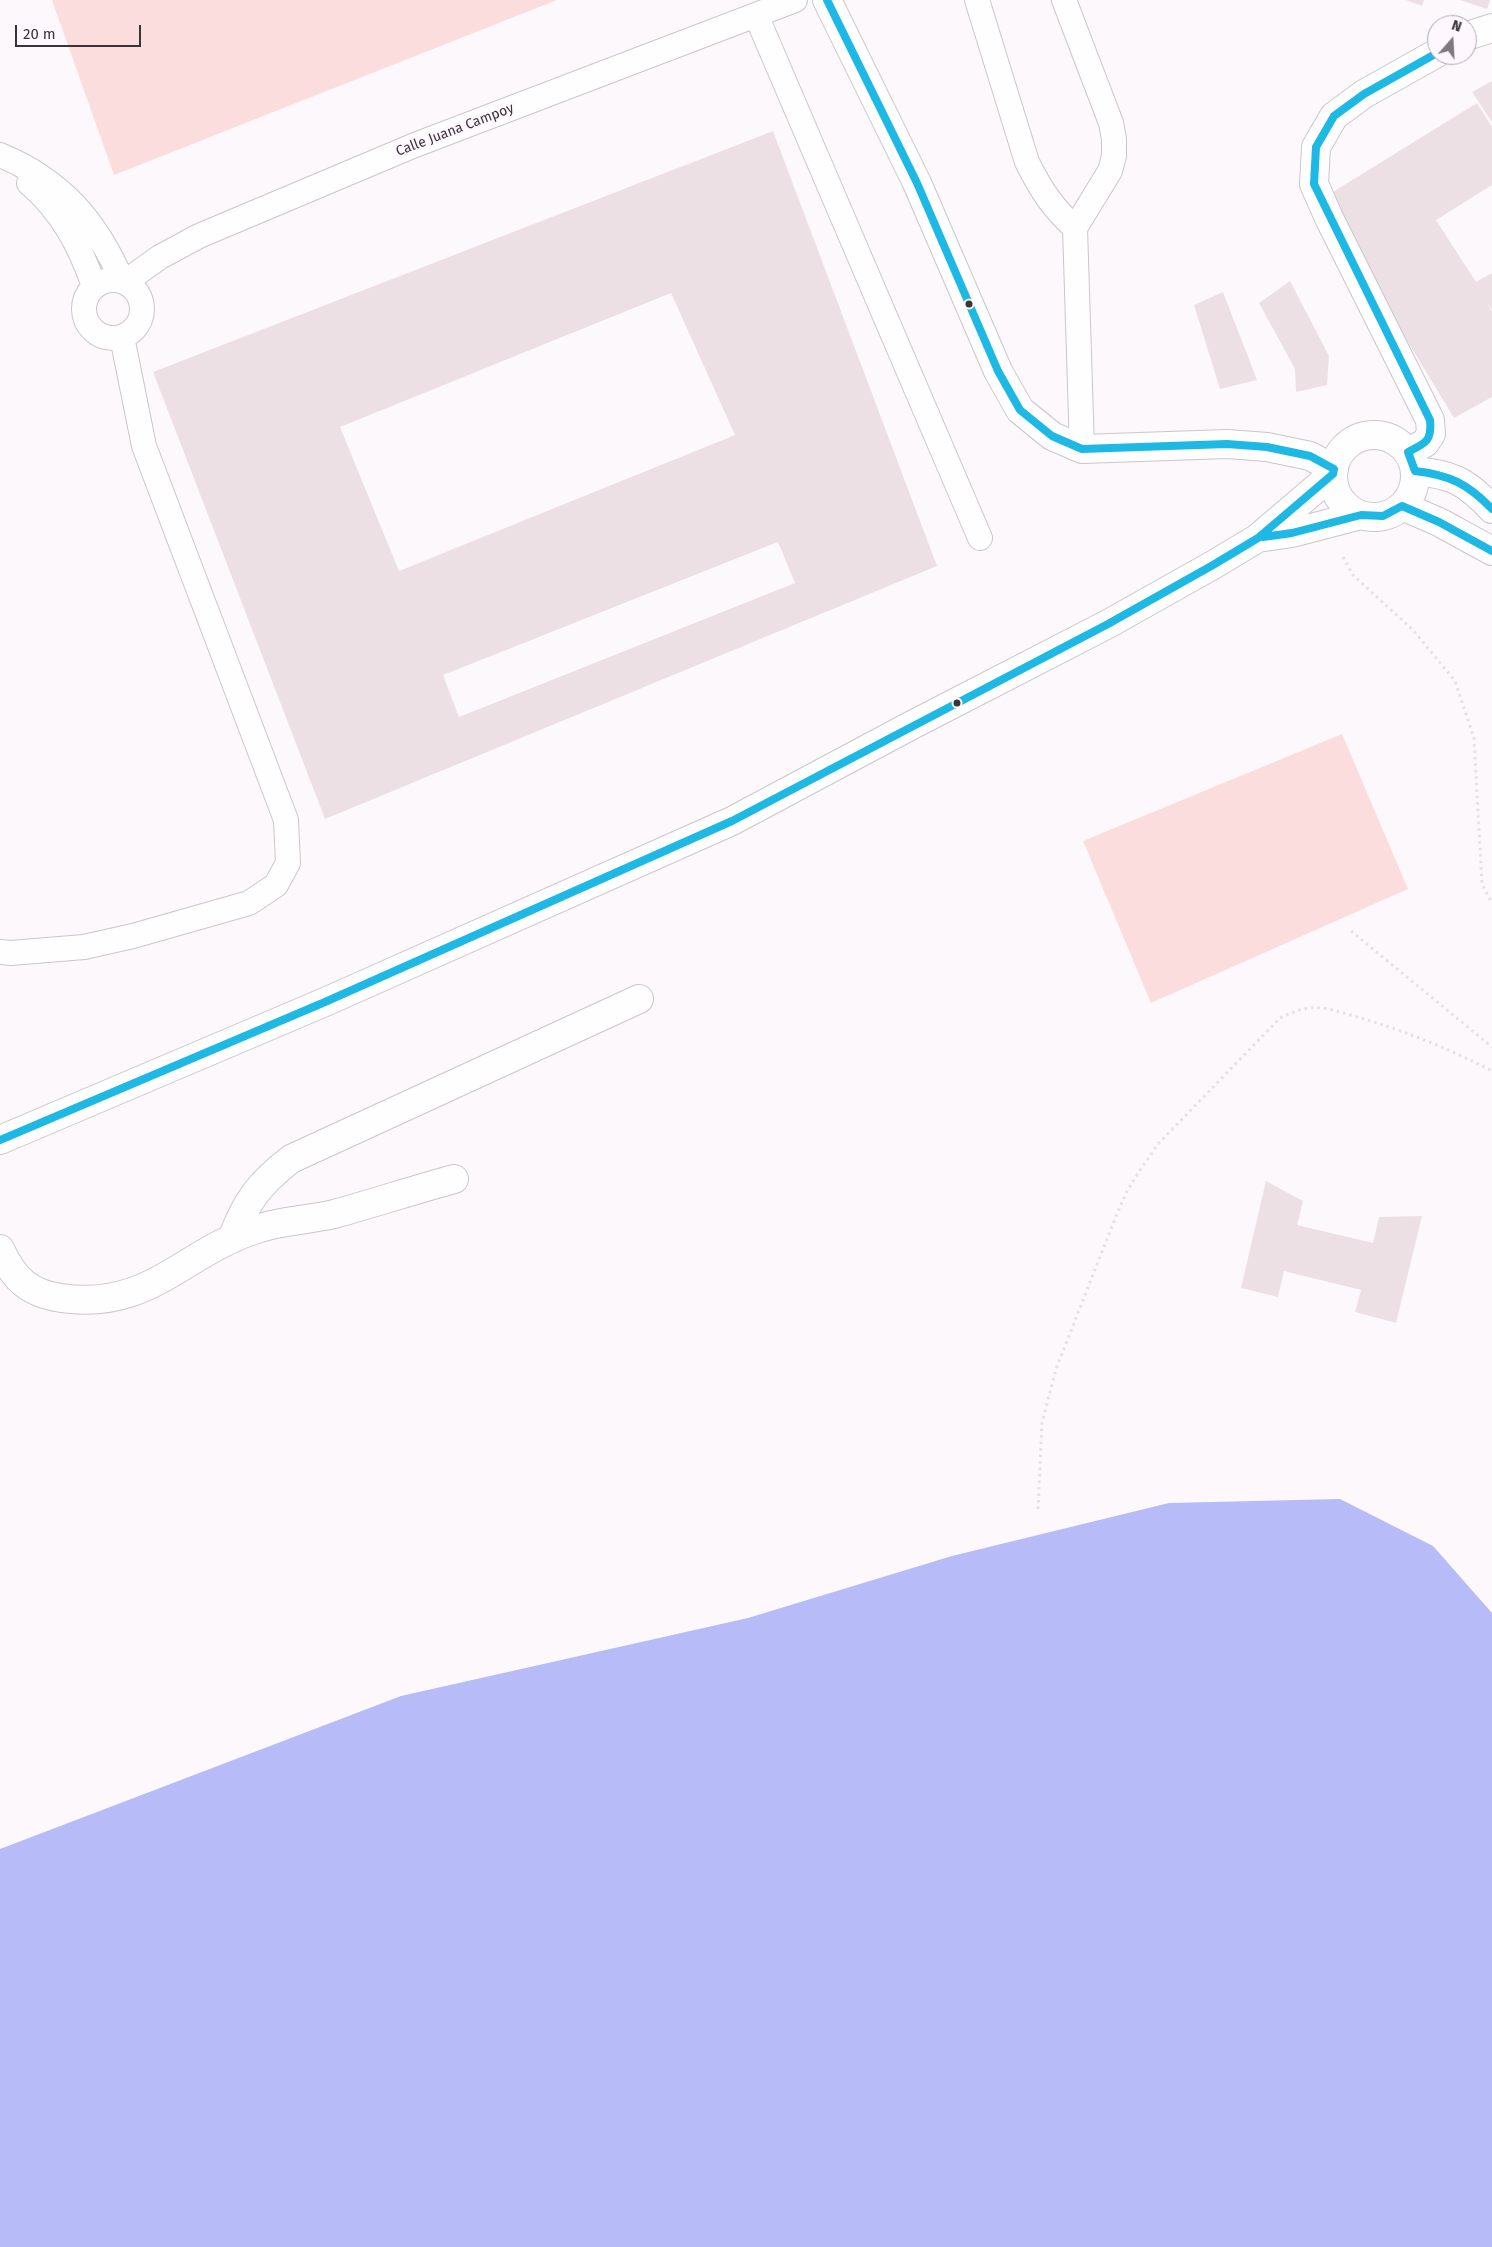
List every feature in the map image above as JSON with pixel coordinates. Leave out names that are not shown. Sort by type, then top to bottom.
[{"type":"street","points":[[827,0],[916,183],[998,371],[1020,410],[1052,436],[1082,449],[1227,444],[1267,447],[1310,456],[1334,471]]},
{"type":"street","points":[[1477,33],[1492,28]]},
{"type":"street","points":[[1411,462],[1432,434],[1430,420],[1314,184],[1316,148],[1334,116],[1364,94],[1427,59]]},
{"type":"street","points":[[1258,538],[1327,525],[1361,515],[1383,516],[1402,506],[1413,490],[1411,462],[1398,443],[1385,437],[1372,435],[1358,438],[1346,446],[1338,456],[1334,471],[1338,495],[1352,510],[1361,515]]},
{"type":"street","points":[[1411,462],[1463,482],[1492,509]]},
{"type":"street","points":[[0,1140],[325,1002],[732,821],[1108,624],[1258,538],[1334,471]]},
{"type":"street","points":[[1402,506],[1439,522],[1492,551]]},
{"type":"street","points":[[232,1239],[241,1216],[254,1193],[271,1175],[291,1160],[639,999]]},
{"type":"street","points":[[0,1249],[11,1271],[23,1284],[38,1292],[81,1301],[109,1299],[135,1292],[160,1281],[232,1239],[260,1227],[333,1214],[454,1179]]},
{"type":"lane","name":"Calle Juana Campoy","points":[[123,282],[160,257],[208,232],[415,145],[795,0]]},
{"type":"lane","points":[[977,0],[1027,162],[1039,187],[1055,209],[1075,228]]},
{"type":"lane","points":[[1064,0],[1111,123],[1114,139],[1114,156],[1110,171],[1075,228],[1082,449]]},
{"type":"lane","points":[[756,15],[980,538]]},
{"type":"lane","points":[[0,156],[15,161],[44,178],[69,198],[96,230],[109,251],[123,282]]},
{"type":"lane","points":[[0,160],[41,193],[64,221],[82,253],[94,286]]},
{"type":"lane","points":[[112,280],[123,282],[133,288],[140,296],[142,316],[138,325],[131,332],[122,337],[111,339],[100,335],[88,323],[84,306],[87,296],[94,286],[112,280]]},
{"type":"lane","points":[[0,952],[11,953],[84,947],[133,936],[249,903],[276,885],[288,863],[286,820],[144,446],[122,337]]},
{"type":"path","points":[[1327,525],[1353,576],[1413,630],[1455,682],[1474,738],[1482,884],[1492,903]]},
{"type":"path","points":[[1351,931],[1492,1047]]},
{"type":"path","points":[[1038,1509],[1042,1423],[1048,1396],[1056,1369],[1127,1191],[1158,1144],[1280,1018],[1299,1009],[1320,1007],[1398,1029],[1455,1052],[1492,1071]]},
{"type":"shaded area","points":[[52,0],[557,0],[114,175]]},
{"type":"shaded area","points":[[1342,734],[1408,889],[1151,1003],[1083,841]]},
{"type":"water","points":[[1340,1499],[1433,1546],[1492,1613],[1492,2247],[0,2247],[0,1849],[401,1696],[748,1618],[952,1556],[1169,1503]]},
{"type":"building","points":[[1406,0],[1424,0],[1422,6]]},
{"type":"building","points":[[1460,0],[1490,0],[1487,9]]},
{"type":"building","points":[[1492,81],[1492,122],[1472,92]]},
{"type":"building","points":[[1477,103],[1492,127],[1492,185],[1436,220],[1476,282],[1492,273],[1492,310],[1487,303],[1492,312],[1492,397],[1454,418],[1397,324],[1328,195]]},
{"type":"building","points":[[773,131],[937,566],[325,819],[153,372]],"holes":[[[671,293],[735,435],[399,571],[340,427]],[[778,542],[795,583],[459,717],[443,675]]]},
{"type":"building","points":[[1290,281],[1329,356],[1327,385],[1296,392],[1295,369],[1259,303]]},
{"type":"building","points":[[1223,292],[1257,380],[1220,389],[1194,305]]},
{"type":"building","points":[[1266,1181],[1303,1201],[1297,1225],[1373,1243],[1379,1217],[1422,1216],[1396,1323],[1355,1312],[1361,1290],[1284,1271],[1278,1297],[1241,1288]]},
{"type":"transit line","points":[[0,1140],[325,1002],[732,821],[1108,624],[1213,565],[1258,538],[1333,474],[1334,469],[1310,456],[1267,447],[1227,444],[1082,449],[1052,436],[1020,410],[998,371],[917,183],[827,0]]},
{"type":"transit line","points":[[1427,59],[1364,94],[1334,116],[1316,147],[1314,184],[1430,420],[1429,437],[1419,446],[1408,452],[1415,471],[1438,475],[1458,482],[1475,493],[1492,509]]},
{"type":"transit line","points":[[1263,537],[1292,533],[1361,515],[1383,516],[1402,506],[1439,522],[1492,551]]}]
